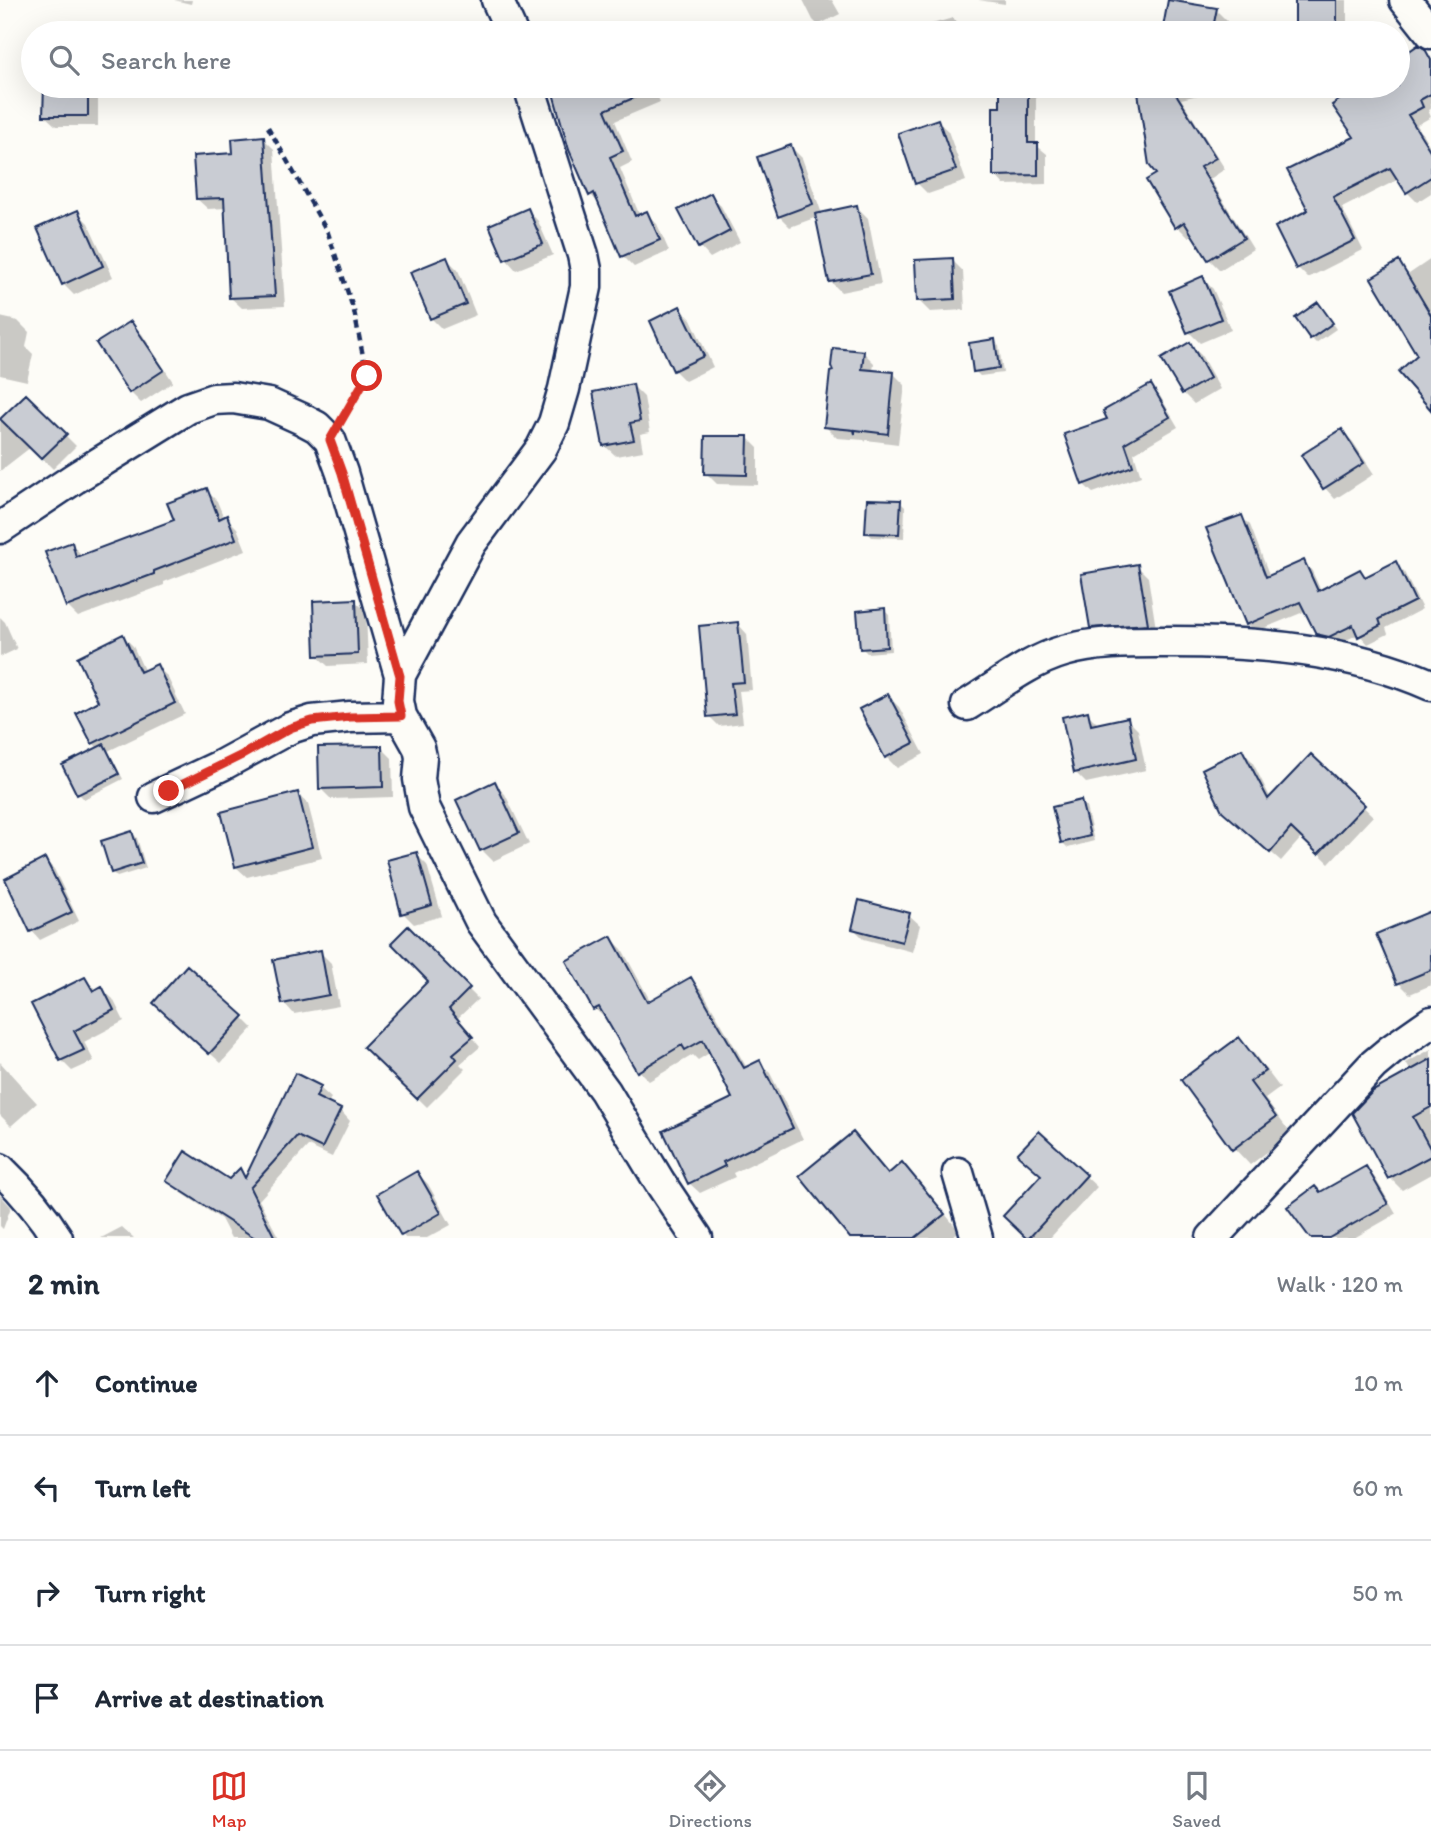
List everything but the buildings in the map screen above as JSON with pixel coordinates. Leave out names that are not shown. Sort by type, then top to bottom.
[{"type":"street","points":[[497,0],[507,21]]},
{"type":"street","points":[[1405,0],[1431,33]]},
{"type":"street","points":[[400,676],[471,542],[541,449],[554,423],[564,388],[586,287],[586,270],[533,98]]},
{"type":"street","points":[[0,528],[188,408],[214,399],[233,398],[269,404],[317,427],[330,440],[342,473],[400,676],[398,701],[401,716],[419,748],[419,779],[424,807],[481,922],[606,1091],[696,1238]]},
{"type":"street","points":[[967,705],[1040,660],[1076,649],[1133,642],[1254,644],[1354,659],[1431,685]]},
{"type":"street","points":[[155,797],[242,755],[290,728],[312,721],[401,716]]},
{"type":"street","points":[[1212,1238],[1373,1065],[1431,1022]]},
{"type":"street","points":[[0,1169],[24,1192],[57,1238]]},
{"type":"street","points":[[958,1173],[976,1238]]},
{"type":"path","points":[[268,127],[328,233],[354,311],[367,376],[330,440]]},
{"type":"route","points":[[169,791],[290,728],[312,721],[401,716],[398,701],[400,676],[342,473],[330,440],[367,376]]}]
